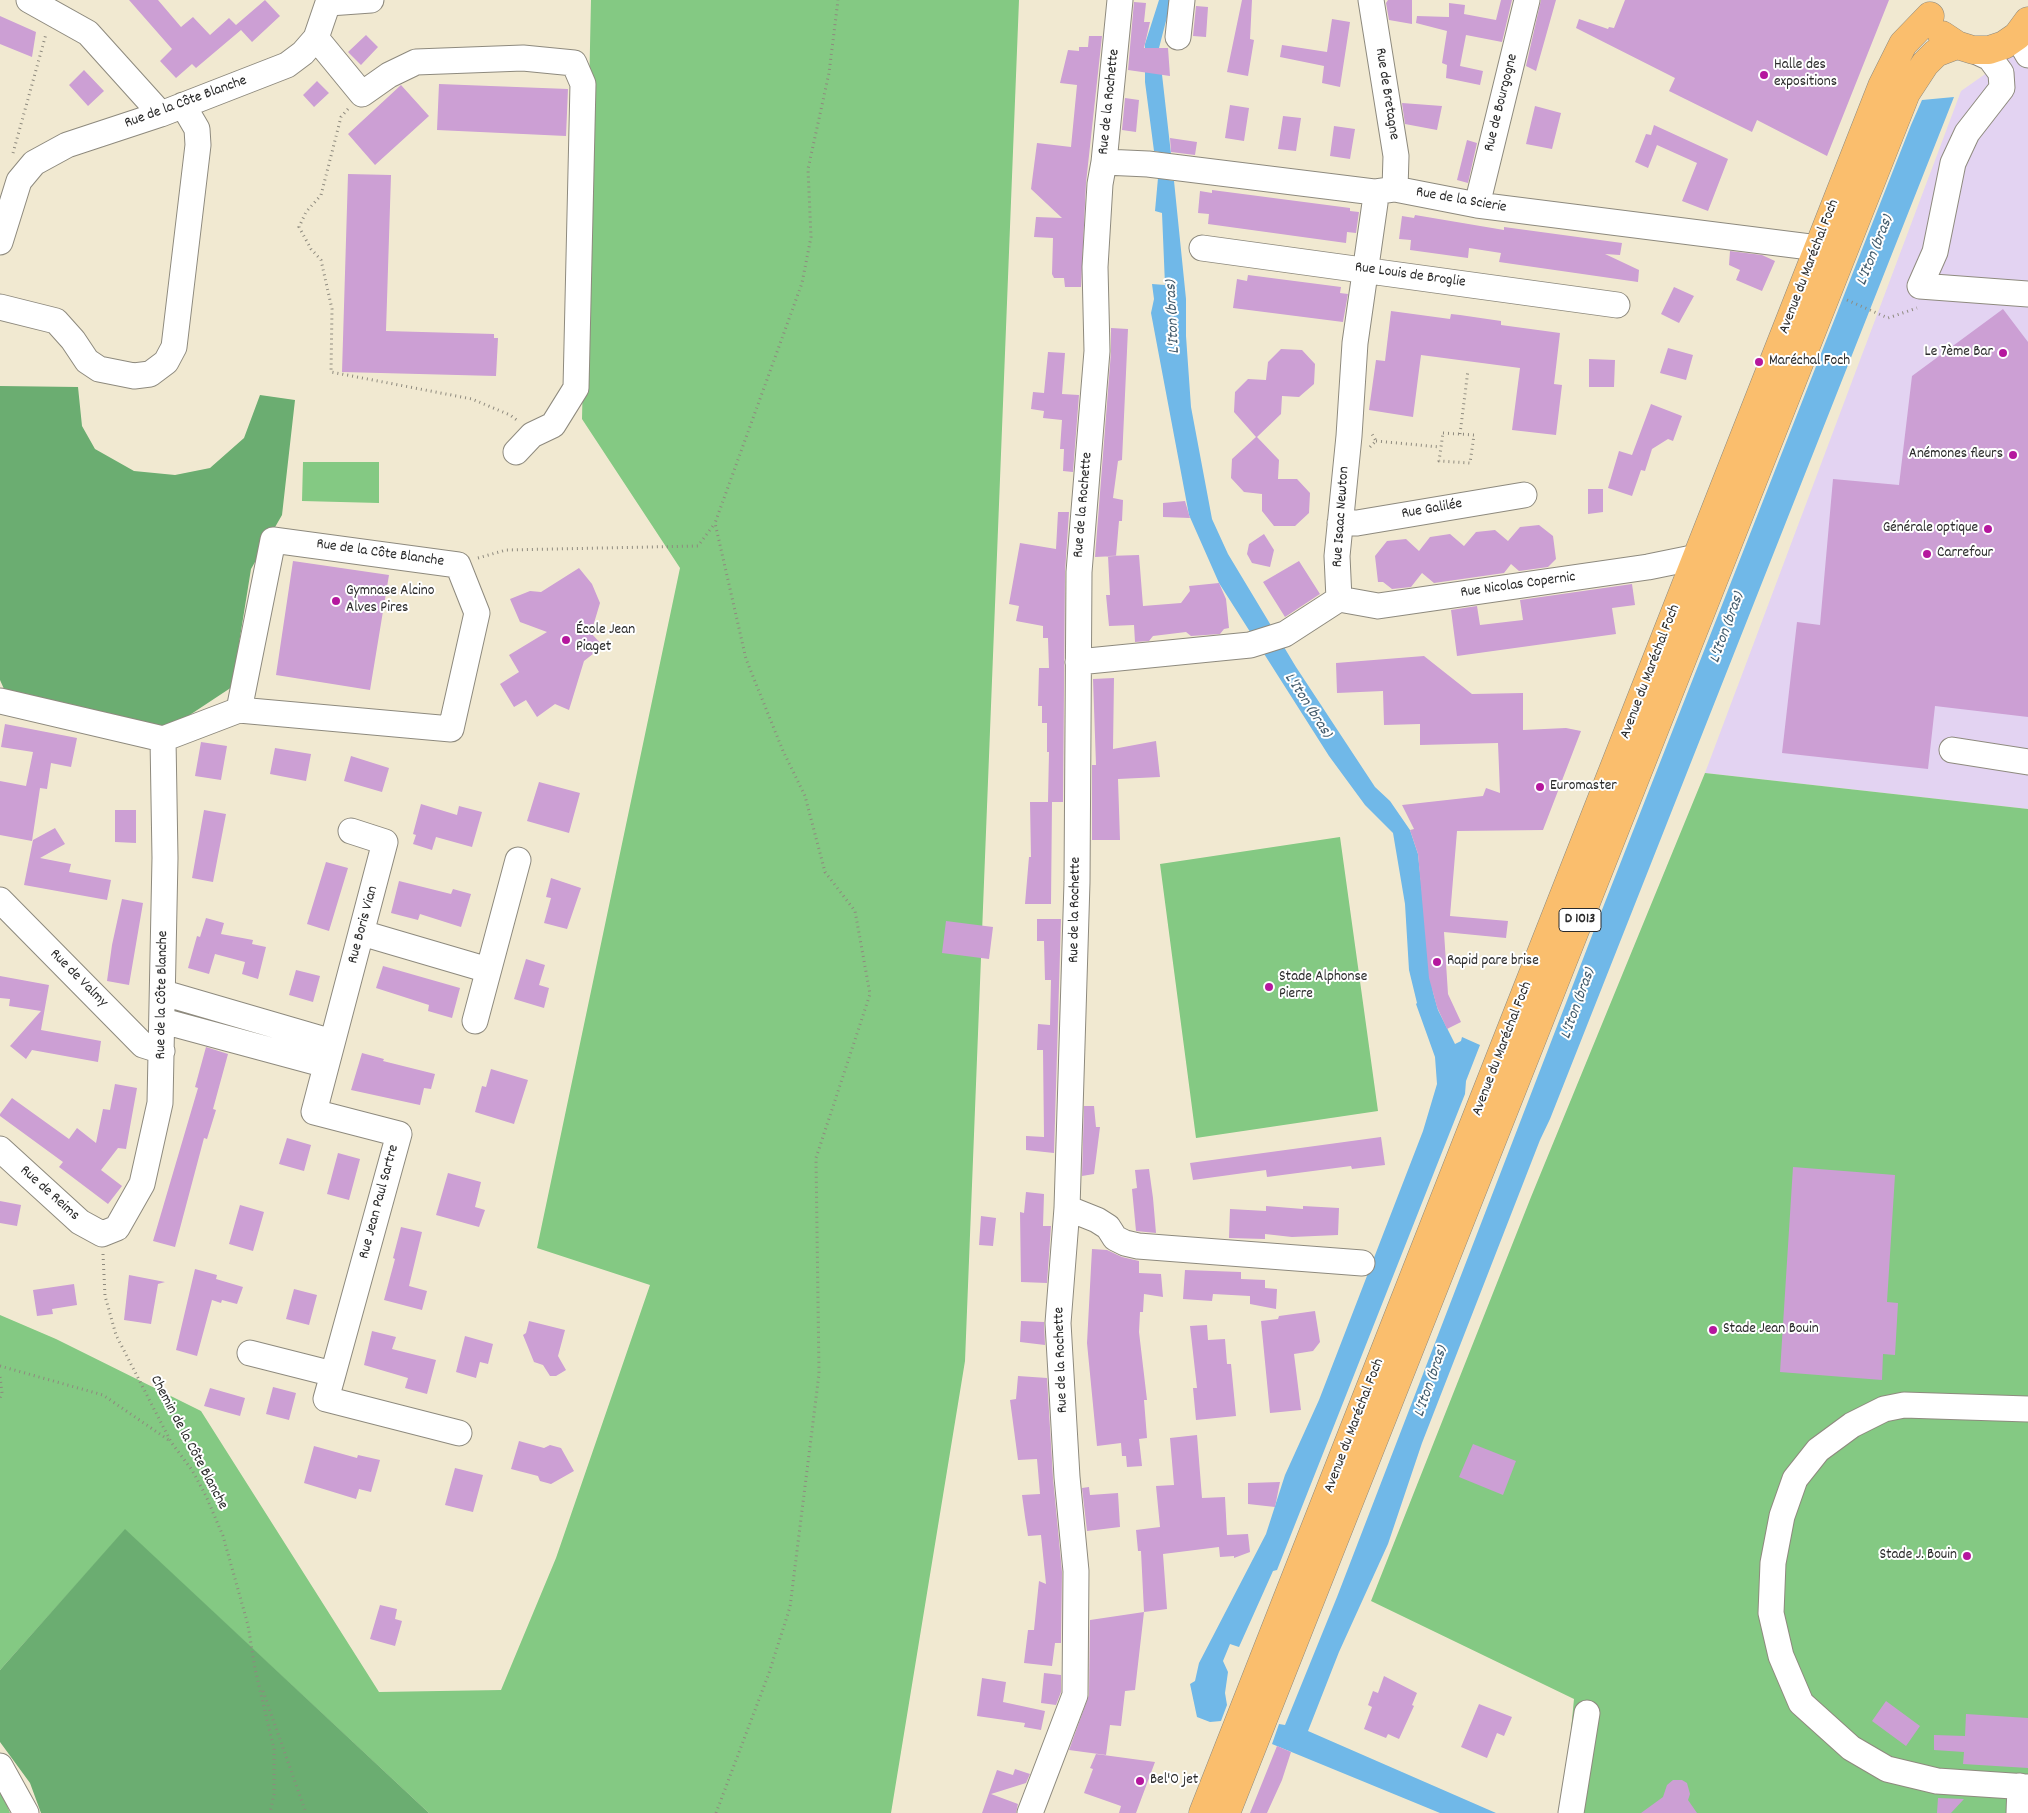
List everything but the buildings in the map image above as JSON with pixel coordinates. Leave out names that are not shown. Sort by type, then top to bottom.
[{"type":"main road","points":[[1928,8],[1946,38],[1965,48]]},
{"type":"main road","name":"Avenue du Maréchal Foch","points":[[1203,1813],[1882,86],[1903,44],[1928,8]]},
{"type":"main road","name":"Avenue du Maréchal Foch","points":[[1226,1813],[1906,93],[1925,64],[1936,53],[1965,48],[1988,50],[2024,37]]},
{"type":"street","points":[[0,307],[56,321],[73,340],[87,361],[99,369],[134,376],[150,374],[166,362],[174,347],[198,145],[196,129],[88,33],[53,6],[29,0]]},
{"type":"street","points":[[329,1],[371,0]]},
{"type":"street","name":"Rue de la Rochette","points":[[1030,1813],[1075,1695],[1076,1571],[1067,1477],[1058,1323],[1067,1208],[1077,882],[1079,572],[1096,351],[1095,267],[1100,184],[1104,162],[1120,0]]},
{"type":"street","points":[[1178,38],[1182,0]]},
{"type":"street","name":"Rue de Bretagne","points":[[1371,0],[1396,156],[1385,190]]},
{"type":"street","name":"Rue de Bourgogne","points":[[1477,206],[1527,0]]},
{"type":"street","name":"Rue de la Côte Blanche","points":[[0,242],[9,178],[67,145],[172,109],[287,65],[303,53],[316,38],[329,1]]},
{"type":"street","points":[[316,38],[362,94],[389,75],[416,62],[523,58],[574,63],[583,84],[576,388],[553,425],[524,444]]},
{"type":"street","points":[[1965,48],[1990,58],[2001,73],[2002,88],[1967,133],[1953,163],[1934,252],[1920,286],[2028,294]]},
{"type":"street","name":"Rue de la Scierie","points":[[1104,162],[1148,164],[1385,190],[1477,206],[1818,248]]},
{"type":"street","name":"Rue Isaac Newton","points":[[1339,599],[1337,556],[1355,343],[1375,203],[1385,190]]},
{"type":"street","name":"Rue Louis de Broglie","points":[[1202,248],[1618,305]]},
{"type":"street","name":"Rue Galilée","points":[[1340,523],[1356,523],[1524,495]]},
{"type":"street","name":"Rue de la Côte Blanche","points":[[102,1234],[117,1228],[142,1184],[160,1103],[164,993],[163,739],[239,710],[451,729],[477,613],[458,565],[274,540],[239,710]]},
{"type":"street","name":"Rue Nicolas Copernic","points":[[1339,599],[1378,606],[1648,567],[1697,557]]},
{"type":"street","points":[[1078,662],[1250,645],[1285,634],[1339,599]]},
{"type":"street","points":[[0,701],[163,739]]},
{"type":"street","points":[[1952,750],[2028,762]]},
{"type":"street","name":"Rue Boris Vian","points":[[329,1053],[385,842],[351,830]]},
{"type":"street","points":[[475,1021],[518,860]]},
{"type":"street","name":"Rue de Valmy","points":[[0,900],[142,1044],[162,1051]]},
{"type":"street","points":[[362,933],[488,970]]},
{"type":"street","points":[[164,993],[329,1053]]},
{"type":"street","points":[[163,1021],[329,1053]]},
{"type":"street","name":"Rue Jean Paul Sartre","points":[[329,1053],[314,1112],[399,1134],[326,1399],[459,1433]]},
{"type":"street","name":"Rue de Reims","points":[[0,1148],[80,1222],[102,1234]]},
{"type":"street","points":[[1067,1208],[1108,1226],[1115,1238],[1138,1246],[1362,1263]]},
{"type":"street","points":[[250,1354],[333,1374]]},
{"type":"street","points":[[2020,1813],[2024,1786],[1929,1779],[1887,1769],[1851,1748],[1801,1703],[1781,1656],[1771,1613],[1773,1563],[1782,1516],[1794,1479],[1818,1450],[1852,1425],[1884,1409],[1904,1405],[1962,1405],[2028,1409]]},
{"type":"street","points":[[1571,1813],[1587,1713]]},
{"type":"street","points":[[0,1766],[26,1813]]},
{"type":"path","points":[[458,565],[506,550],[698,546],[715,523],[802,283],[811,237],[808,169],[829,73],[838,0]]},
{"type":"path","points":[[9,178],[53,6]]},
{"type":"path","points":[[362,94],[341,117],[321,195],[306,212],[299,227],[311,249],[321,260],[332,309],[331,372],[472,399],[510,414],[524,444]]},
{"type":"path","points":[[1839,297],[1888,318]]},
{"type":"path","points":[[1460,434],[1468,370]]},
{"type":"path","points":[[1443,433],[1474,435],[1470,463],[1439,461],[1440,447],[1443,433]]},
{"type":"path","points":[[1376,441],[1440,447]]},
{"type":"path","points":[[715,523],[746,659],[783,751],[805,796],[825,872],[855,911],[870,994],[816,1158],[819,1374],[790,1607],[769,1673],[716,1813]]},
{"type":"path","name":"Chemin de la Côte Blanche","points":[[102,1234],[105,1296],[116,1335],[171,1442],[192,1470],[206,1496],[223,1536],[248,1625],[255,1669],[274,1749],[274,1794],[270,1813]]},
{"type":"path","points":[[0,1366],[103,1395],[171,1442]]},
{"type":"path","points":[[0,1377],[2,1393],[0,1398]]},
{"type":"path","points":[[255,1669],[306,1813]]},
{"type":"shaded area","points":[[2028,44],[2028,809],[1705,773],[1961,91]]},
{"type":"green space","points":[[591,0],[1019,0],[965,1361],[891,1813],[429,1813],[125,1530],[0,1670],[0,1315],[56,1339],[201,1411],[379,1692],[501,1690],[556,1558],[650,1285],[537,1248],[680,568],[582,419]]},
{"type":"green space","points":[[0,386],[78,387],[82,426],[95,449],[134,471],[175,475],[210,468],[244,438],[260,395],[295,400],[282,515],[251,569],[232,687],[167,730],[15,699],[4,689],[0,680]]},
{"type":"green space","points":[[303,462],[379,462],[379,503],[302,501]]},
{"type":"green space","points":[[1705,773],[2028,809],[2028,1813],[1563,1813],[1574,1699],[1371,1601],[1531,1197]]},
{"type":"green space","name":"Stade Alphonse Pierre","points":[[1340,837],[1378,1111],[1196,1138],[1160,864]]},
{"type":"green space","points":[[125,1529],[429,1813],[41,1813],[30,1783],[0,1742],[0,1670]]},
{"type":"green space","points":[[1,1790],[10,1813],[0,1813]]},
{"type":"water","points":[[1159,0],[1174,0],[1167,17],[1159,48],[1171,154],[1154,151],[1145,82],[1145,44]]},
{"type":"water","name":"L'Iton (bras)","points":[[1954,97],[1550,1119],[1540,1140],[1422,1443],[1388,1544],[1339,1652],[1308,1731],[1496,1813],[1440,1813],[1272,1744],[1279,1724],[1285,1725],[1337,1597],[1598,920],[1911,125],[1922,100]]},
{"type":"water","name":"L'Iton (bras)","points":[[1158,178],[1174,181],[1186,299],[1186,336],[1191,407],[1212,519],[1228,554],[1296,667],[1375,787],[1390,801],[1410,830],[1418,854],[1433,992],[1438,1010],[1455,1044],[1461,1041],[1462,1037],[1480,1045],[1466,1081],[1465,1094],[1277,1570],[1273,1571],[1239,1647],[1230,1644],[1223,1661],[1228,1672],[1225,1693],[1227,1705],[1221,1721],[1210,1722],[1197,1717],[1190,1684],[1195,1681],[1199,1663],[1266,1534],[1285,1475],[1319,1400],[1423,1131],[1437,1084],[1435,1057],[1416,1004],[1409,970],[1405,904],[1393,833],[1365,805],[1329,756],[1219,583],[1189,515],[1151,313],[1154,299],[1152,284],[1165,285],[1162,213],[1155,211]]},
{"type":"place","name":"Halle des expositions","points":[[1764,75]]},
{"type":"place","name":"Le 7ème Bar","points":[[2003,353]]},
{"type":"place","name":"Maréchal Foch","points":[[1759,362]]},
{"type":"place","name":"Anémones fleurs","points":[[2013,455]]},
{"type":"place","name":"Générale optique","points":[[1988,529]]},
{"type":"place","name":"Carrefour","points":[[1927,554]]},
{"type":"place","name":"Gymnase Alcino Alves Pires","points":[[336,601]]},
{"type":"place","name":"École Jean Piaget","points":[[566,640]]},
{"type":"place","name":"Euromaster","points":[[1540,787]]},
{"type":"place","name":"Rapid pare brise","points":[[1437,962]]},
{"type":"place","name":"Stade Alphonse Pierre","points":[[1269,987]]},
{"type":"place","name":"Stade Jean Bouin","points":[[1713,1330]]},
{"type":"place","name":"Stade J. Bouin","points":[[1967,1556]]},
{"type":"place","name":"Bel'O jet","points":[[1140,1781]]}]
